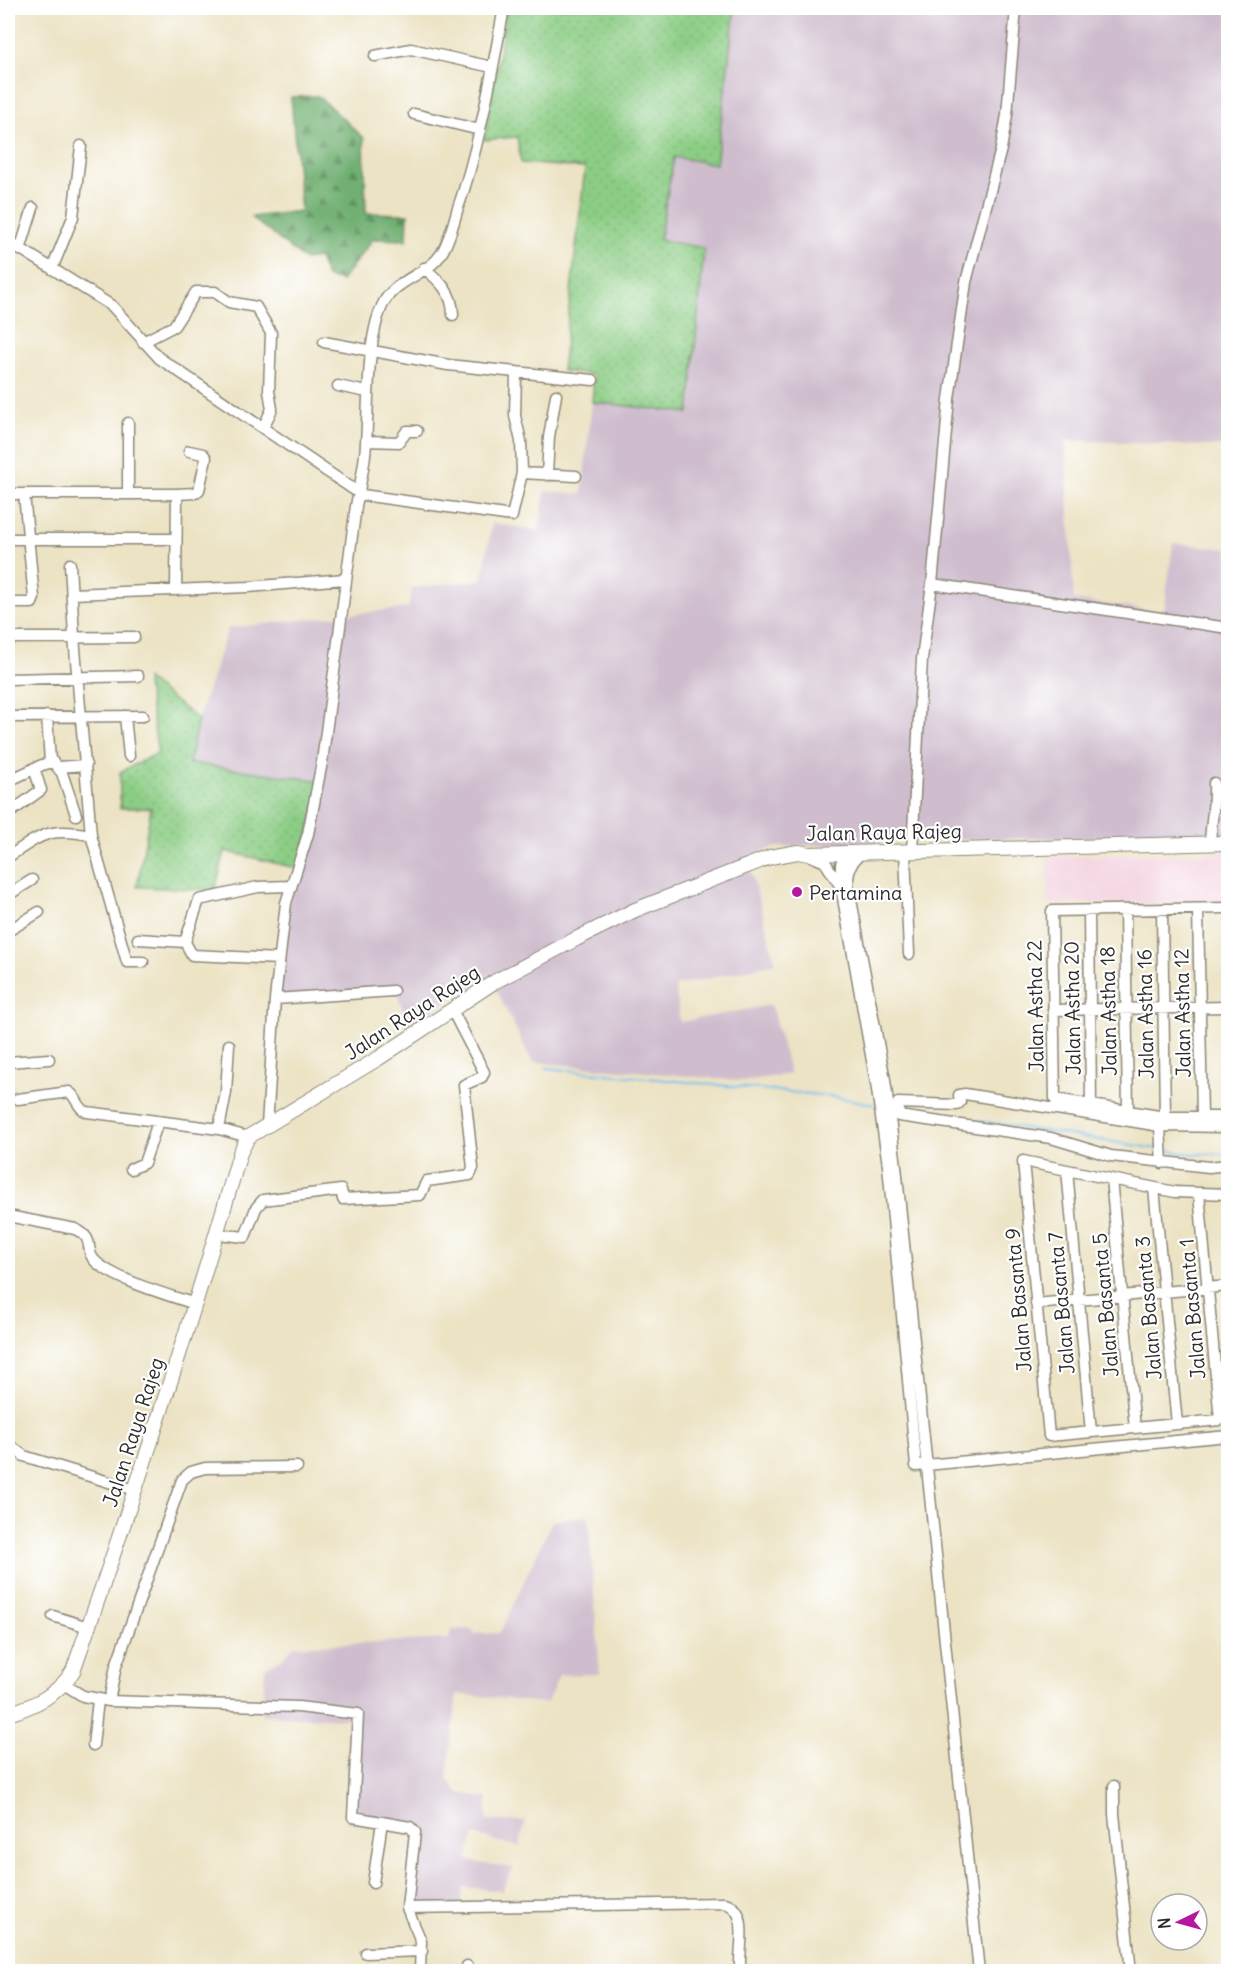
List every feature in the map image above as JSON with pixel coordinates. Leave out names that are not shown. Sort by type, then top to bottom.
[{"type":"main road","name":"Jalan Raya Rajeg","points":[[8,1714],[29,1707],[64,1684],[73,1671],[195,1304],[240,1153],[248,1137],[380,1058],[494,981],[635,910],[770,857],[798,852],[809,854],[1228,843]]},
{"type":"street","points":[[267,1125],[279,959],[290,886],[308,834],[322,762],[345,579],[358,493],[363,475],[367,392],[372,350],[383,304],[396,288],[441,255],[445,246],[469,175],[504,8]]},
{"type":"street","points":[[909,954],[909,851],[922,658],[932,584],[949,399],[960,314],[975,241],[1001,149],[1011,83],[1016,8]]},
{"type":"street","points":[[375,56],[411,49],[492,67]]},
{"type":"street","points":[[414,114],[480,130]]},
{"type":"street","points":[[52,269],[73,217],[81,146]]},
{"type":"street","points":[[20,250],[33,208]]},
{"type":"street","points":[[8,241],[112,306],[159,358],[358,493],[399,502],[509,517],[513,513],[522,473],[521,441],[515,416],[516,373]]},
{"type":"street","points":[[424,268],[443,285],[452,300],[453,315]]},
{"type":"street","points":[[143,342],[174,326],[196,292],[215,292],[229,302],[256,307],[271,333],[269,391],[272,410],[263,428]]},
{"type":"street","points":[[324,342],[448,365],[593,380]]},
{"type":"street","points":[[338,386],[367,392]]},
{"type":"street","points":[[547,475],[549,436],[556,395]]},
{"type":"street","points":[[128,423],[128,494]]},
{"type":"street","points":[[366,441],[400,442],[405,432],[417,431]]},
{"type":"street","points":[[8,494],[195,493],[199,490],[206,458],[203,454],[189,451]]},
{"type":"street","points":[[522,473],[576,476]]},
{"type":"street","points":[[8,603],[32,603],[34,598],[24,494]]},
{"type":"street","points":[[176,589],[173,539],[177,494]]},
{"type":"street","points":[[8,539],[173,539]]},
{"type":"street","points":[[70,564],[91,835],[126,960],[129,963],[143,962]]},
{"type":"street","points":[[72,594],[248,587],[345,579]]},
{"type":"street","points":[[932,584],[1228,628]]},
{"type":"street","points":[[8,638],[134,637]]},
{"type":"street","points":[[8,679],[138,676]]},
{"type":"street","points":[[47,716],[54,764],[76,815]]},
{"type":"street","points":[[125,716],[129,756]]},
{"type":"street","points":[[8,717],[143,717]]},
{"type":"street","points":[[8,777],[54,764],[86,765]]},
{"type":"street","points":[[8,814],[39,794],[41,786],[34,768]]},
{"type":"street","points":[[1210,843],[1212,814],[1215,805],[1214,783]]},
{"type":"street","points":[[8,857],[50,831],[70,831],[91,835]]},
{"type":"street","points":[[847,852],[842,864],[841,887],[876,1083],[888,1165],[915,1466],[1228,1436]]},
{"type":"street","points":[[863,852],[853,860],[848,872],[848,884],[885,1080],[928,1465],[979,1971]]},
{"type":"street","points":[[809,854],[825,862],[834,872],[841,887]]},
{"type":"street","points":[[8,895],[32,880]]},
{"type":"street","points":[[279,959],[192,955],[185,942],[199,900],[258,887],[290,886]]},
{"type":"street","points":[[1089,911],[1228,908]]},
{"type":"street","name":"Jalan Astha 16","points":[[1162,909],[1162,1160]]},
{"type":"street","name":"Jalan Astha 12","points":[[1198,909],[1202,1117]]},
{"type":"street","name":"Jalan Astha 18","points":[[1125,910],[1128,1111]]},
{"type":"street","name":"Jalan Astha 22","points":[[1089,911],[1052,911],[1053,1010],[1054,1099],[1091,1105]]},
{"type":"street","name":"Jalan Astha 20","points":[[1089,911],[1091,1105]]},
{"type":"street","points":[[8,931],[39,912]]},
{"type":"street","points":[[138,939],[185,942]]},
{"type":"street","points":[[275,999],[393,991]]},
{"type":"street","points":[[1053,1010],[1228,1007]]},
{"type":"street","points":[[217,1234],[245,1237],[256,1208],[267,1199],[341,1190],[343,1199],[420,1194],[427,1181],[470,1175],[473,1168],[464,1085],[482,1077],[484,1072],[452,1010]]},
{"type":"street","points":[[219,1130],[225,1099],[229,1045]]},
{"type":"street","points":[[8,1062],[49,1059]]},
{"type":"street","points":[[18,1099],[69,1092],[83,1111],[219,1130],[248,1137]]},
{"type":"street","points":[[1228,1127],[1163,1122],[961,1093],[960,1102],[957,1105],[898,1102],[898,1109],[1032,1134],[1111,1156],[1209,1167],[1228,1165]]},
{"type":"street","points":[[1091,1105],[1128,1111],[1163,1122],[1202,1117],[1228,1117]]},
{"type":"street","points":[[131,1169],[144,1163],[158,1122]]},
{"type":"street","name":"Jalan Basanta 9","points":[[1066,1170],[1023,1161],[1049,1436],[1091,1432]]},
{"type":"street","points":[[1066,1170],[1154,1188],[1199,1194],[1228,1194]]},
{"type":"street","name":"Jalan Basanta 7","points":[[1066,1170],[1091,1432]]},
{"type":"street","name":"Jalan Basanta 5","points":[[1111,1179],[1135,1428]]},
{"type":"street","name":"Jalan Basanta 3","points":[[1154,1188],[1177,1424]]},
{"type":"street","name":"Jalan Basanta 1","points":[[1177,1424],[1220,1420],[1199,1194]]},
{"type":"street","points":[[8,1216],[75,1228],[88,1238],[91,1256],[97,1263],[145,1287],[195,1304]]},
{"type":"street","points":[[1036,1304],[1228,1286]]},
{"type":"street","points":[[1091,1432],[1177,1424]]},
{"type":"street","points":[[8,1444],[24,1456],[135,1490]]},
{"type":"street","points":[[93,1745],[104,1700],[182,1480],[190,1472],[205,1468],[297,1467]]},
{"type":"street","points":[[53,1616],[88,1627]]},
{"type":"street","points":[[64,1684],[83,1696],[104,1700],[298,1707],[358,1714],[352,1816],[410,1827],[415,1832],[407,1908],[419,1934],[422,1951],[420,1971]]},
{"type":"street","points":[[1114,1786],[1114,1814],[1131,1971]]},
{"type":"street","points":[[373,1883],[381,1822]]},
{"type":"street","points":[[407,1908],[725,1903],[735,1908],[740,1919],[740,1966],[748,1971]]},
{"type":"street","points":[[366,1953],[422,1951]]},
{"type":"shaded area","points":[[735,8],[1228,8],[1228,447],[1065,440],[1074,600],[1164,612],[1173,543],[1228,549],[1228,837],[936,839],[776,847],[747,856],[776,963],[675,986],[680,1022],[771,1005],[790,1074],[743,1081],[532,1062],[489,975],[408,1026],[397,991],[279,1001],[280,930],[306,852],[189,763],[198,719],[228,628],[408,608],[412,588],[482,580],[492,523],[539,531],[545,491],[582,494],[592,402],[689,412],[659,240],[674,157],[716,164]]},
{"type":"shaded area","points":[[1228,853],[1228,901],[1048,904],[1048,857]]},
{"type":"shaded area","points":[[588,1515],[600,1674],[559,1675],[547,1703],[457,1694],[447,1778],[458,1793],[487,1798],[487,1821],[525,1821],[520,1847],[474,1835],[467,1861],[513,1868],[502,1891],[464,1887],[460,1909],[410,1910],[418,1831],[347,1822],[348,1719],[262,1715],[265,1668],[283,1658],[294,1646],[449,1639],[451,1630],[472,1629],[475,1634],[500,1633],[552,1521]]},
{"type":"green space","points":[[507,8],[735,8],[716,164],[674,157],[659,240],[704,248],[689,413],[592,402],[594,375],[562,371],[585,168],[521,163],[517,137],[484,140]]},
{"type":"green space","points":[[318,96],[364,138],[366,213],[408,214],[407,240],[373,239],[341,281],[326,277],[319,258],[305,260],[251,217],[301,211],[291,97]]},
{"type":"green space","points":[[146,679],[198,719],[189,763],[321,781],[300,869],[225,851],[215,890],[137,887],[151,808],[120,808],[120,772],[158,753]]},
{"type":"waterway","points":[[546,1068],[829,1096],[874,1104]]},
{"type":"waterway","points":[[903,1109],[1158,1149]]},
{"type":"waterway","points":[[1164,1150],[1192,1154],[1228,1154]]},
{"type":"place","name":"Pertamina","points":[[797,892]]}]
